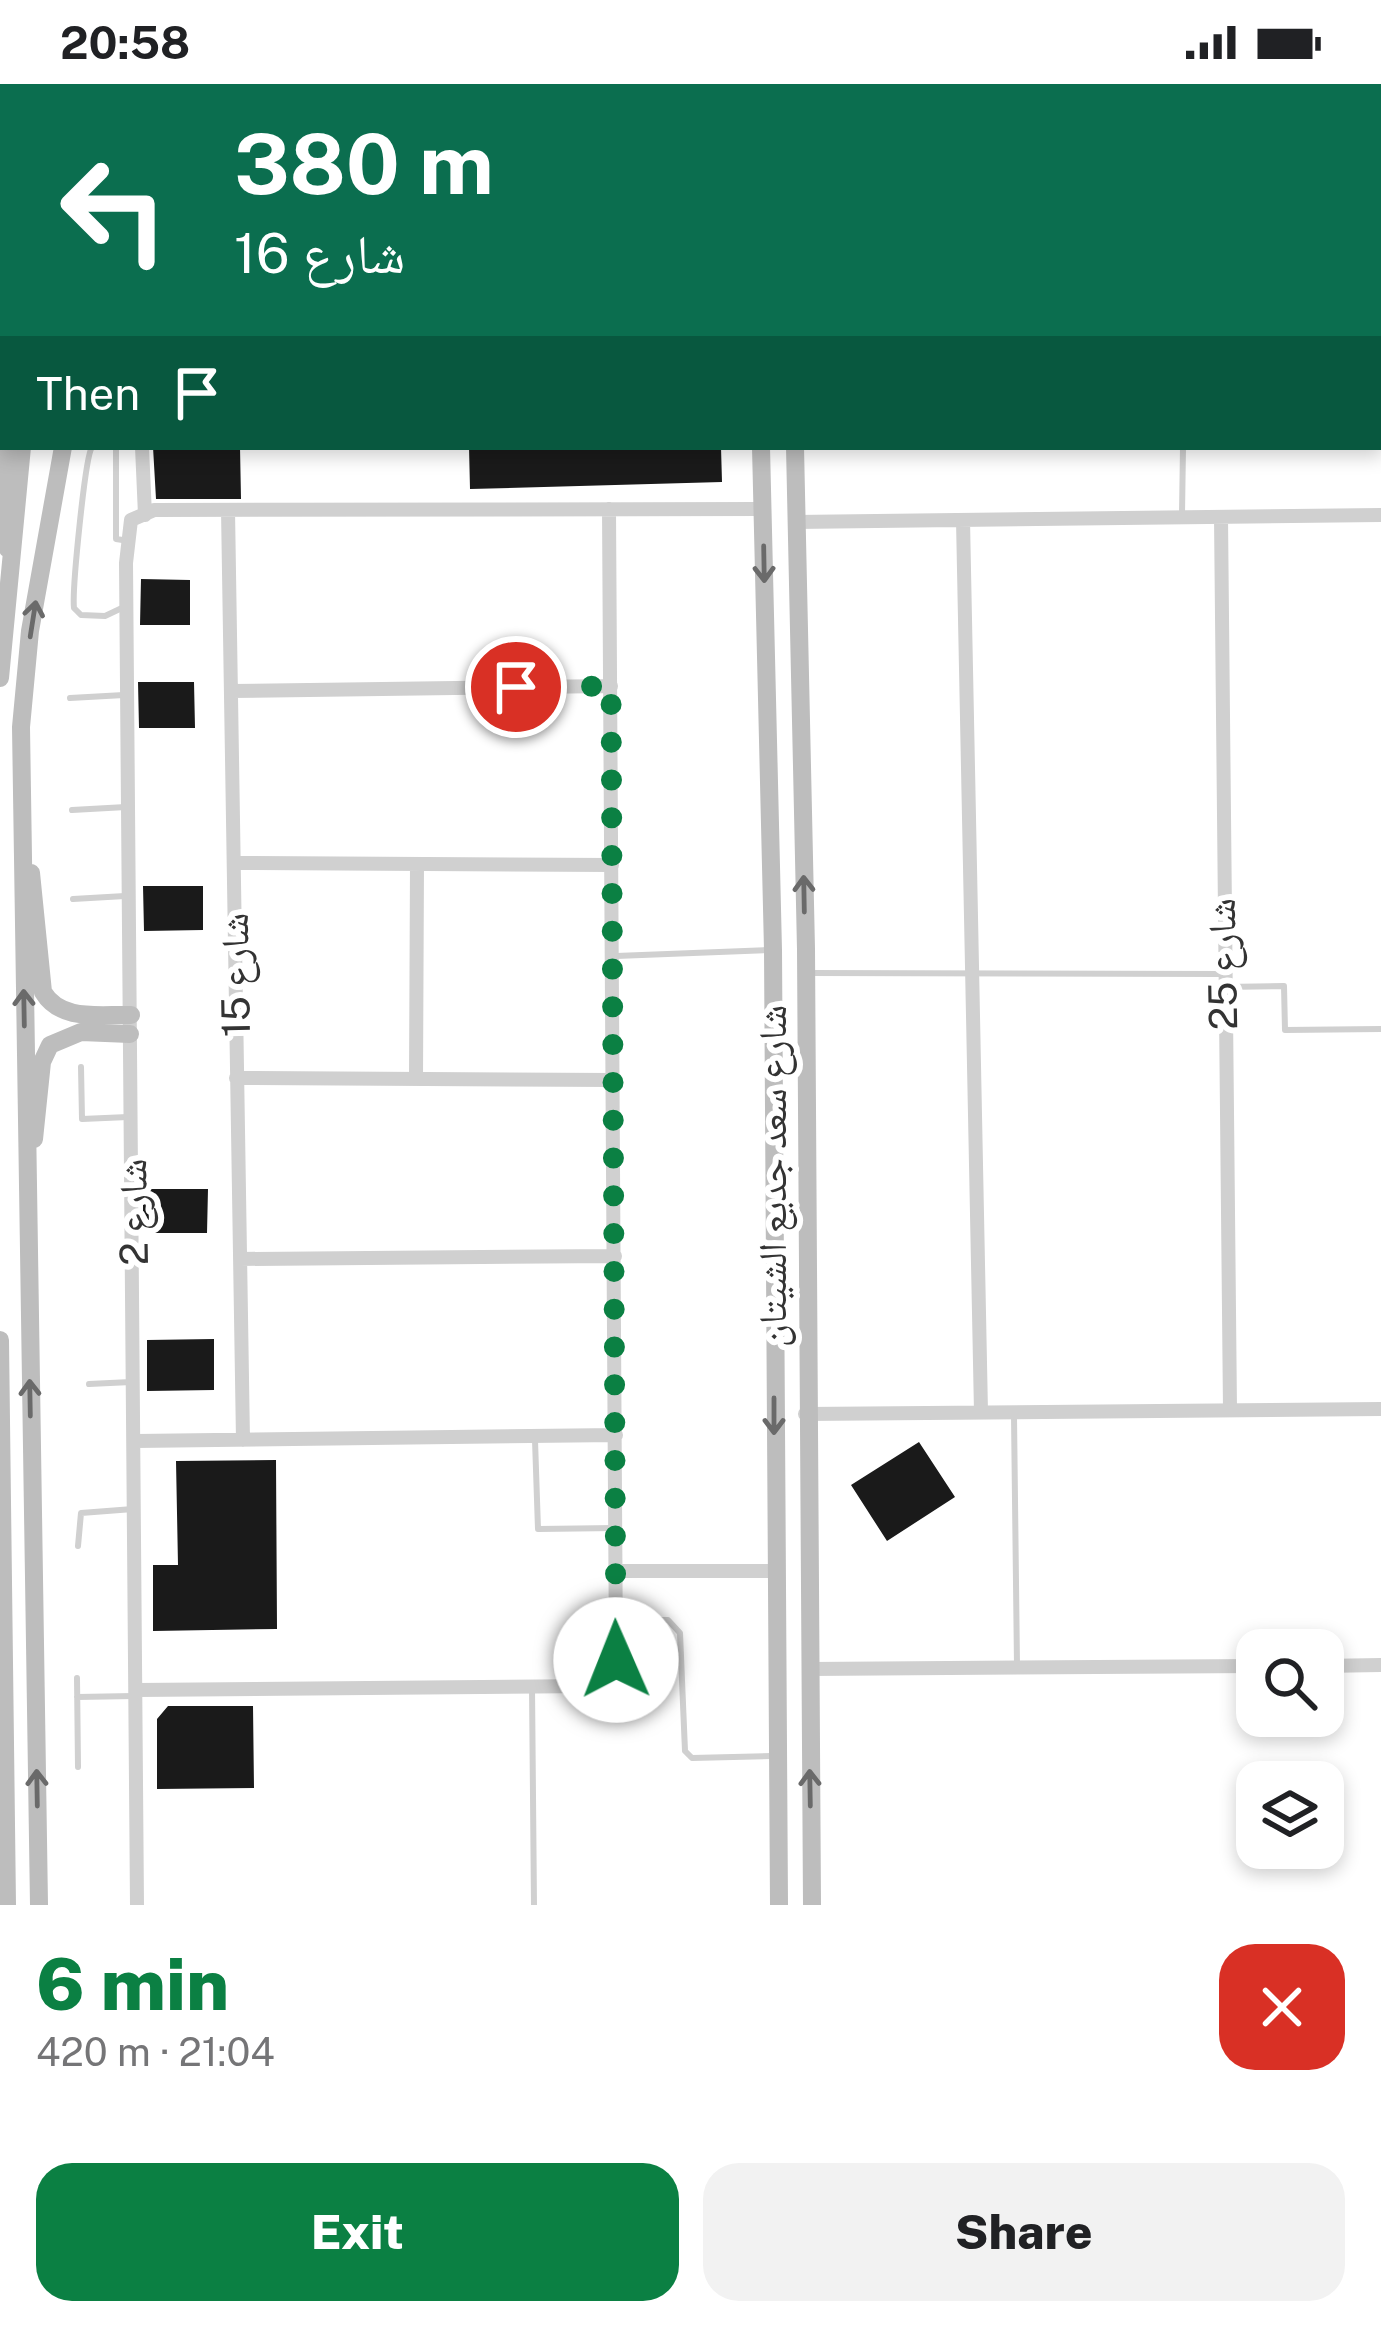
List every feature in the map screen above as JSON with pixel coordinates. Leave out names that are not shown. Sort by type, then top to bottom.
[{"type":"street","points":[[3,450],[7,578]]},
{"type":"street","points":[[0,678],[22,450]]},
{"type":"street","points":[[39,1905],[22,727],[30,631],[62,450]]},
{"type":"street","name":"شارع 2","points":[[137,1905],[127,606],[129,541],[138,518],[142,450]]},
{"type":"street","name":"شارع سعد جديع الشيتان","points":[[761,450],[773,950],[779,1905]]},
{"type":"street","name":"شارع سعد جديع الشيتان","points":[[794,450],[806,949],[805,1414],[812,1905]]},
{"type":"street","points":[[138,518],[228,510],[762,508]]},
{"type":"street","points":[[137,1693],[594,1686],[616,1660],[609,509]]},
{"type":"street","name":"شارع 15","points":[[228,510],[243,1440]]},
{"type":"street","points":[[795,522],[1381,515]]},
{"type":"street","name":"شارع 25","points":[[1221,517],[1222,981],[1230,1410]]},
{"type":"street","points":[[963,520],[981,1412]]},
{"type":"street","points":[[231,691],[611,686]]},
{"type":"street","points":[[22,845],[34,888],[43,992],[50,1004],[75,1014],[130,1024]]},
{"type":"street","points":[[234,862],[612,865]]},
{"type":"street","points":[[416,1079],[417,863]]},
{"type":"street","points":[[773,950],[789,960],[806,949]]},
{"type":"street","points":[[773,1005],[779,995],[790,992],[804,1006]]},
{"type":"street","points":[[26,1166],[36,1130],[42,1062],[50,1045],[81,1032],[130,1024]]},
{"type":"street","points":[[236,1078],[613,1080]]},
{"type":"street","points":[[241,1259],[615,1256]]},
{"type":"street","points":[[0,1340],[8,1905]]},
{"type":"street","points":[[805,1414],[1381,1408]]},
{"type":"street","points":[[136,1441],[616,1435]]},
{"type":"street","points":[[616,1571],[775,1571]]},
{"type":"street","points":[[1344,1666],[1381,1665]]},
{"type":"street","points":[[809,1669],[1236,1666]]},
{"type":"lane","points":[[91,450],[83,473],[74,608],[81,615],[105,616],[127,606]]},
{"type":"lane","points":[[116,450],[116,539],[129,541]]},
{"type":"lane","points":[[1182,518],[1183,450]]},
{"type":"lane","points":[[70,698],[128,694]]},
{"type":"lane","points":[[71,809],[129,806]]},
{"type":"lane","points":[[73,899],[129,896]]},
{"type":"lane","points":[[612,956],[773,950]]},
{"type":"lane","points":[[806,973],[972,972],[1284,986],[1285,1030],[1381,1029]]},
{"type":"lane","points":[[81,1067],[82,1119],[131,1116]]},
{"type":"lane","points":[[89,1384],[135,1382]]},
{"type":"lane","points":[[1014,1412],[1017,1667]]},
{"type":"lane","points":[[535,1436],[538,1528],[616,1528]]},
{"type":"lane","points":[[78,1546],[81,1513],[136,1509]]},
{"type":"lane","points":[[616,1620],[675,1624],[680,1633],[685,1751],[692,1758],[778,1756]]},
{"type":"lane","points":[[77,1678],[78,1767]]},
{"type":"lane","points":[[532,1687],[534,1905]]},
{"type":"lane","points":[[77,1696],[137,1693]]},
{"type":"building","points":[[153,450],[240,450],[241,499],[156,499]]},
{"type":"building","points":[[469,450],[721,450],[722,482],[470,489]]},
{"type":"building","points":[[141,579],[190,580],[190,625],[140,625]]},
{"type":"building","points":[[138,682],[194,682],[195,728],[139,728]]},
{"type":"building","points":[[143,886],[203,886],[203,930],[144,931]]},
{"type":"building","points":[[143,1189],[208,1189],[207,1233],[143,1233]]},
{"type":"building","points":[[214,1339],[214,1390],[147,1391],[147,1340]]},
{"type":"building","points":[[919,1442],[955,1497],[887,1541],[851,1485]]},
{"type":"building","points":[[276,1460],[277,1629],[153,1631],[153,1565],[178,1565],[176,1461]]},
{"type":"building","points":[[168,1706],[253,1706],[254,1788],[157,1789],[157,1719]]},
{"type":"route","points":[[516,687],[611,686],[616,1660]]}]
